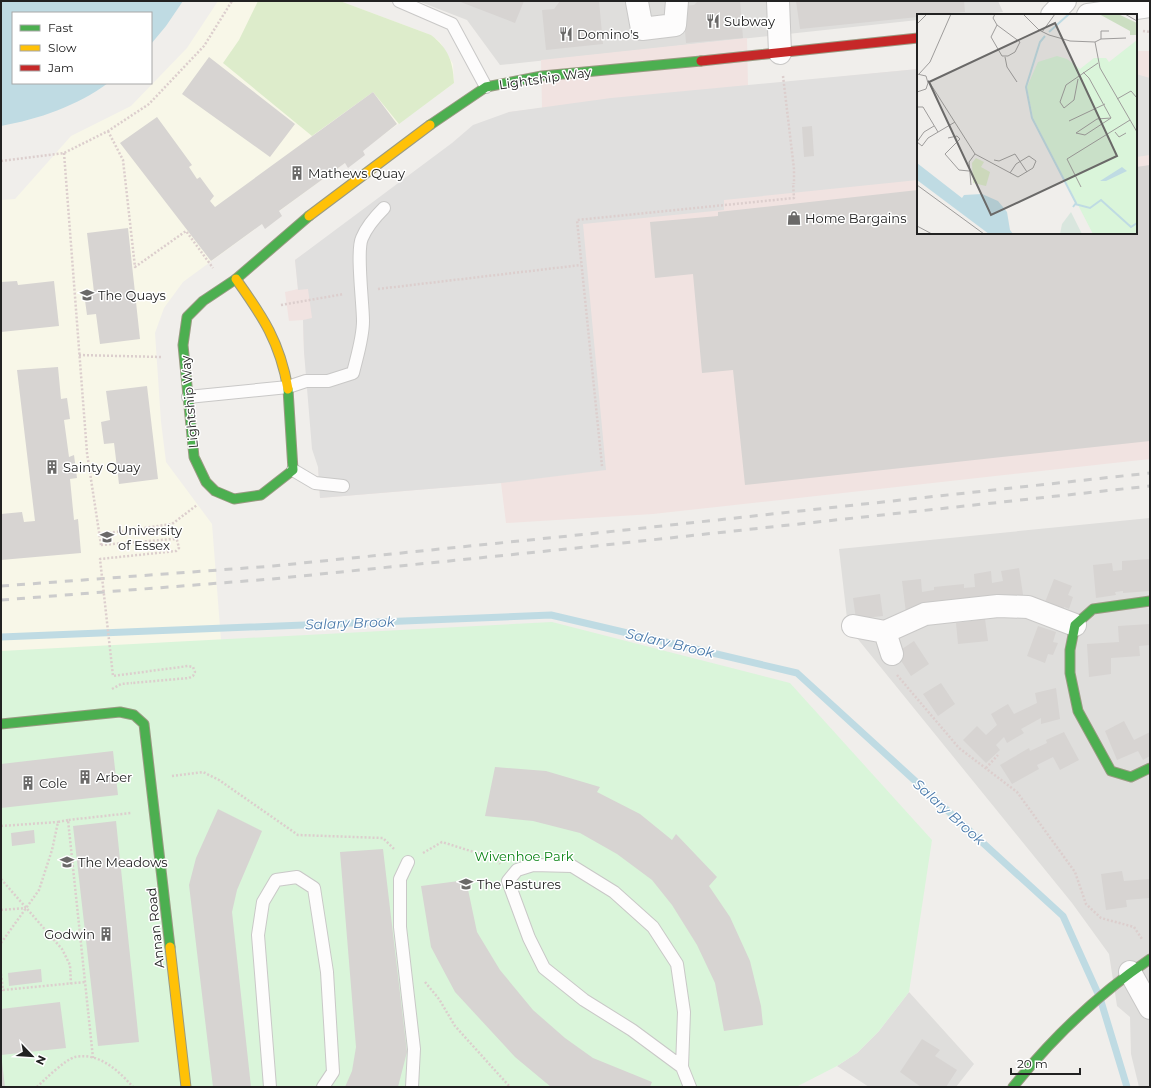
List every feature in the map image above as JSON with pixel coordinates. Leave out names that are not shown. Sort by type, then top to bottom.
[{"type":"street","points":[[637,2],[642,29],[675,25],[677,1]]},
{"type":"street","points":[[778,1],[780,53]]},
{"type":"street","points":[[1053,14],[1065,1]]},
{"type":"street","points":[[1095,14],[1150,6]]},
{"type":"street","name":"Lightship Way","points":[[293,470],[261,495],[234,499],[215,491],[206,482],[194,456],[183,345],[186,317],[203,301],[236,279],[312,213],[435,121],[486,87],[542,76],[917,38]]},
{"type":"street","points":[[236,279],[257,309],[278,346],[288,387],[293,470]]},
{"type":"street","points":[[1150,601],[1093,608],[1075,624],[1070,650],[1070,673],[1078,711],[1111,771],[1131,777],[1150,768]]},
{"type":"street","points":[[853,626],[885,632],[925,614],[998,606],[1028,607],[1075,624]]},
{"type":"street","points":[[885,632],[894,663]]},
{"type":"street","name":"Annan Road","points":[[1,724],[120,712],[138,716],[144,724],[186,1087]]},
{"type":"street","points":[[1013,1087],[1038,1055],[1084,1009],[1110,987],[1150,959]]},
{"type":"street","points":[[1130,972],[1150,1008]]},
{"type":"lane","points":[[399,1],[452,24],[486,87]]},
{"type":"lane","points":[[188,398],[288,387],[306,381],[328,381],[353,373],[363,331],[363,291],[360,268],[361,239],[372,221],[384,208]]},
{"type":"lane","points":[[293,470],[315,482],[343,486]]},
{"type":"lane","points":[[408,862],[400,879],[400,927],[414,1049],[412,1087]]},
{"type":"lane","points":[[682,1067],[632,1030],[584,1000],[544,968],[529,938],[508,881],[517,870],[533,865],[572,866],[614,892],[653,927],[677,964],[684,1012],[682,1067],[690,1087]]},
{"type":"lane","points":[[270,1087],[258,935],[264,902],[276,880],[297,877],[314,888],[326,972],[333,1072],[323,1087]]},
{"type":"path","points":[[1,161],[64,153],[108,131],[149,104],[204,46],[232,1]]},
{"type":"path","points":[[602,466],[577,220],[794,198],[793,162],[780,53]]},
{"type":"path","points":[[108,131],[123,160],[135,267],[186,231],[226,286]]},
{"type":"path","points":[[64,153],[87,453],[101,534],[101,545],[173,539],[178,540],[180,544],[176,551],[100,559],[113,676],[188,666],[193,667],[195,672],[193,676],[189,678],[132,683]]},
{"type":"path","points":[[257,309],[363,291],[581,265]]},
{"type":"path","points":[[79,355],[184,358]]},
{"type":"path","points":[[101,534],[172,524],[215,491]]},
{"type":"path","points":[[894,663],[899,679],[958,748],[1017,792],[1075,872],[1086,904],[1101,918],[1134,927],[1146,943]]},
{"type":"path","points":[[986,768],[998,755]]},
{"type":"path","points":[[151,778],[203,772],[219,780],[298,835],[383,838],[408,862],[442,842],[496,859],[511,876]]},
{"type":"path","points":[[1,826],[58,822],[132,812]]},
{"type":"path","points":[[68,820],[93,1058]]},
{"type":"path","points":[[1,943],[39,890],[52,850],[58,822]]},
{"type":"path","points":[[1,879],[62,949],[70,965],[71,984]]},
{"type":"path","points":[[1,910],[26,908]]},
{"type":"path","points":[[404,957],[439,999],[455,1026],[510,1087]]},
{"type":"path","points":[[1,974],[3,990],[85,982]]},
{"type":"path","points":[[36,1087],[74,1057],[93,1058],[106,1063],[121,1073],[132,1087]]},
{"type":"shaded area","name":"University of Essex","points":[[218,1],[340,1],[431,35],[440,42],[453,64],[454,83],[183,282],[164,308],[155,333],[161,422],[166,462],[212,524],[221,640],[204,685],[1,1087],[1,200],[15,199],[71,136],[131,106],[187,48]]},
{"type":"shaded area","points":[[418,1],[998,1],[1003,12],[980,14],[917,14],[917,20],[500,65],[467,20]]},
{"type":"shaded area","points":[[747,38],[748,86],[917,69],[917,234],[1137,234],[1137,51],[1150,51],[1150,459],[653,514],[506,523],[501,483],[320,498],[318,463],[304,352],[303,320],[289,321],[285,292],[298,289],[295,260],[509,112],[542,108],[541,60]]},
{"type":"shaded area","points":[[917,69],[917,180],[724,200],[724,210],[583,224],[606,470],[501,483],[320,498],[318,467],[312,449],[304,352],[303,320],[312,318],[308,289],[298,290],[295,260],[452,143],[473,125],[509,112],[611,98]]},
{"type":"shaded area","points":[[1137,74],[1150,78],[1150,155],[1137,157]]},
{"type":"shaded area","points":[[1150,518],[1150,1087],[1139,1087],[1131,1054],[1130,1017],[1117,1006],[1109,954],[1072,903],[848,627],[839,549]]},
{"type":"shaded area","points":[[909,992],[974,1064],[956,1087],[869,1087],[837,1066],[857,1053],[879,1031]]},
{"type":"green space","points":[[258,1],[340,1],[431,35],[442,45],[449,56],[453,69],[454,83],[399,124],[373,92],[312,136],[223,63],[239,40]]},
{"type":"green space","name":"Wivenhoe Park","points":[[552,622],[790,683],[932,840],[909,992],[879,1031],[857,1053],[837,1066],[796,1087],[1,1087],[1,651]]},
{"type":"water","points":[[1,1],[183,1],[166,26],[152,43],[152,12],[12,12],[12,84],[106,84],[71,105],[29,120],[1,126]]},
{"type":"building","points":[[458,1],[524,1],[515,23]]},
{"type":"building","points":[[560,1],[599,1],[603,44],[546,50],[542,10],[554,9]]},
{"type":"building","points":[[698,1],[740,1],[743,38],[686,43],[683,6],[694,5]]},
{"type":"building","points":[[796,1],[964,1],[965,12],[917,14],[917,17],[800,29]]},
{"type":"building","name":"Mathews Quay","points":[[209,57],[295,124],[270,157],[182,94]]},
{"type":"building","name":"Mathews Quay","points":[[373,92],[397,124],[363,151],[365,155],[348,168],[345,163],[279,211],[282,216],[265,229],[262,224],[211,261],[120,143],[157,117],[192,165],[189,167],[197,179],[200,177],[214,196],[210,201],[215,207]]},
{"type":"building","points":[[812,126],[814,156],[804,157],[802,127]]},
{"type":"building","points":[[1150,165],[1150,441],[745,485],[733,370],[702,373],[693,274],[655,278],[650,222],[718,216],[718,212],[917,190],[917,234],[1137,234],[1137,167]]},
{"type":"building","points":[[128,228],[140,339],[100,344],[96,314],[87,315],[84,293],[94,292],[87,233]]},
{"type":"building","points":[[17,281],[18,285],[54,281],[59,326],[1,332],[1,282]]},
{"type":"building","name":"Sainty Quay","points":[[58,367],[61,399],[67,398],[70,419],[64,420],[69,457],[74,455],[77,478],[70,479],[74,520],[78,519],[81,553],[1,560],[1,514],[22,512],[24,522],[35,521],[17,370]]},
{"type":"building","points":[[147,386],[158,479],[119,484],[114,443],[104,444],[101,422],[110,420],[106,391]]},
{"type":"building","points":[[1150,559],[1150,591],[1123,593],[1123,591],[1115,592],[1116,595],[1096,598],[1093,565],[1112,563],[1113,571],[1122,570],[1122,561]]},
{"type":"building","points":[[1019,568],[1024,601],[906,613],[902,581],[921,579],[922,592],[934,590],[934,587],[964,584],[964,588],[975,587],[974,574],[991,571],[992,583],[1003,581],[1001,571]]},
{"type":"building","points":[[1054,579],[1072,586],[1068,595],[1073,597],[1069,609],[1064,607],[1060,617],[1042,610]]},
{"type":"building","points":[[880,594],[883,616],[856,619],[853,598]]},
{"type":"building","points":[[985,619],[988,641],[958,644],[956,623]]},
{"type":"building","points":[[1150,624],[1150,645],[1139,646],[1140,656],[1111,658],[1111,674],[1089,677],[1087,644],[1119,642],[1118,626]]},
{"type":"building","points":[[1038,626],[1056,632],[1053,642],[1058,643],[1053,655],[1048,654],[1045,663],[1027,656]]},
{"type":"building","points":[[914,641],[929,664],[911,676],[896,653]]},
{"type":"building","points":[[941,683],[955,704],[938,716],[923,694]]},
{"type":"building","points":[[1056,688],[1060,719],[1041,724],[1041,718],[1021,729],[1024,733],[1007,743],[1004,737],[996,745],[1000,750],[986,763],[963,740],[977,726],[986,735],[997,725],[991,714],[1008,704],[1014,714],[1037,703],[1035,693]]},
{"type":"building","points":[[1124,721],[1134,740],[1150,732],[1150,756],[1143,760],[1138,751],[1117,760],[1105,731]]},
{"type":"building","points":[[1064,732],[1079,760],[1060,770],[1053,757],[1037,765],[1039,769],[1012,784],[1000,765],[1029,748],[1030,751],[1047,743],[1046,740]]},
{"type":"building","points":[[113,751],[118,795],[1,808],[1,764]]},
{"type":"building","points":[[495,767],[546,771],[600,787],[597,792],[640,814],[672,840],[676,834],[717,877],[709,886],[730,917],[750,961],[761,1006],[763,1025],[724,1031],[715,983],[697,945],[672,905],[652,880],[617,854],[580,833],[533,821],[485,816]]},
{"type":"building","points":[[218,809],[262,831],[237,890],[232,912],[251,1087],[213,1087],[189,885],[196,858]]},
{"type":"building","name":"Godwin","points":[[116,821],[139,1042],[98,1046],[73,826]]},
{"type":"building","points":[[34,830],[35,843],[12,846],[11,833]]},
{"type":"building","points":[[383,849],[407,1052],[398,1087],[345,1087],[352,1071],[356,1047],[340,852]]},
{"type":"building","points":[[1122,871],[1124,881],[1150,879],[1150,898],[1126,900],[1127,907],[1106,910],[1101,874]]},
{"type":"building","points":[[466,880],[477,932],[500,970],[533,1010],[565,1038],[593,1058],[652,1082],[650,1087],[551,1087],[515,1057],[455,992],[431,947],[421,886]]},
{"type":"building","points":[[41,969],[42,982],[9,986],[8,973]]},
{"type":"building","points":[[60,1002],[66,1048],[1,1055],[1,1009]]},
{"type":"building","points":[[922,1039],[940,1050],[935,1056],[957,1070],[946,1087],[921,1087],[900,1072]]},
{"type":"building","points":[[2,1062],[5,1087],[1,1087]]},
{"type":"waterway","name":"Salary Brook","points":[[1,637],[551,615],[797,673],[1063,916],[1100,998],[1127,1087]]},
{"type":"railway","points":[[1,586],[273,566],[588,534],[1150,473]]},
{"type":"railway","points":[[1,600],[272,579],[586,547],[1150,486]]},
{"type":"traffic: fast","points":[[430,125],[486,87],[542,76],[701,61]]},
{"type":"traffic: fast","points":[[288,389],[293,470],[261,495],[234,499],[215,491],[206,482],[194,457],[183,345],[187,317],[203,301],[236,279],[309,216]]},
{"type":"traffic: fast","points":[[1150,601],[1093,609],[1075,625],[1070,650],[1070,673],[1078,711],[1111,771],[1131,777],[1150,768]]},
{"type":"traffic: fast","points":[[1,724],[120,712],[134,715],[144,724],[170,947]]},
{"type":"traffic: fast","points":[[1013,1087],[1060,1034],[1094,1002],[1150,959]]},
{"type":"traffic: slow","points":[[309,216],[430,125]]},
{"type":"traffic: slow","points":[[236,279],[269,331],[285,372],[288,389]]},
{"type":"traffic: slow","points":[[170,947],[186,1087]]},
{"type":"traffic: jam","points":[[701,61],[917,38]]},
{"type":"place","name":"Subway","points":[[713,21]]},
{"type":"place","name":"Domino's","points":[[566,34]]},
{"type":"place","name":"Mathews Quay","points":[[297,173]]},
{"type":"place","name":"Home Bargains","points":[[794,218]]},
{"type":"place","name":"The Quays","points":[[87,295]]},
{"type":"place","name":"Sainty Quay","points":[[52,467]]},
{"type":"place","name":"University of Essex","points":[[107,537]]},
{"type":"place","name":"Arber","points":[[85,777]]},
{"type":"place","name":"Cole","points":[[28,783]]},
{"type":"place","name":"The Meadows","points":[[67,862]]},
{"type":"place","name":"The Pastures","points":[[466,884]]},
{"type":"place","name":"Godwin","points":[[106,934]]}]
